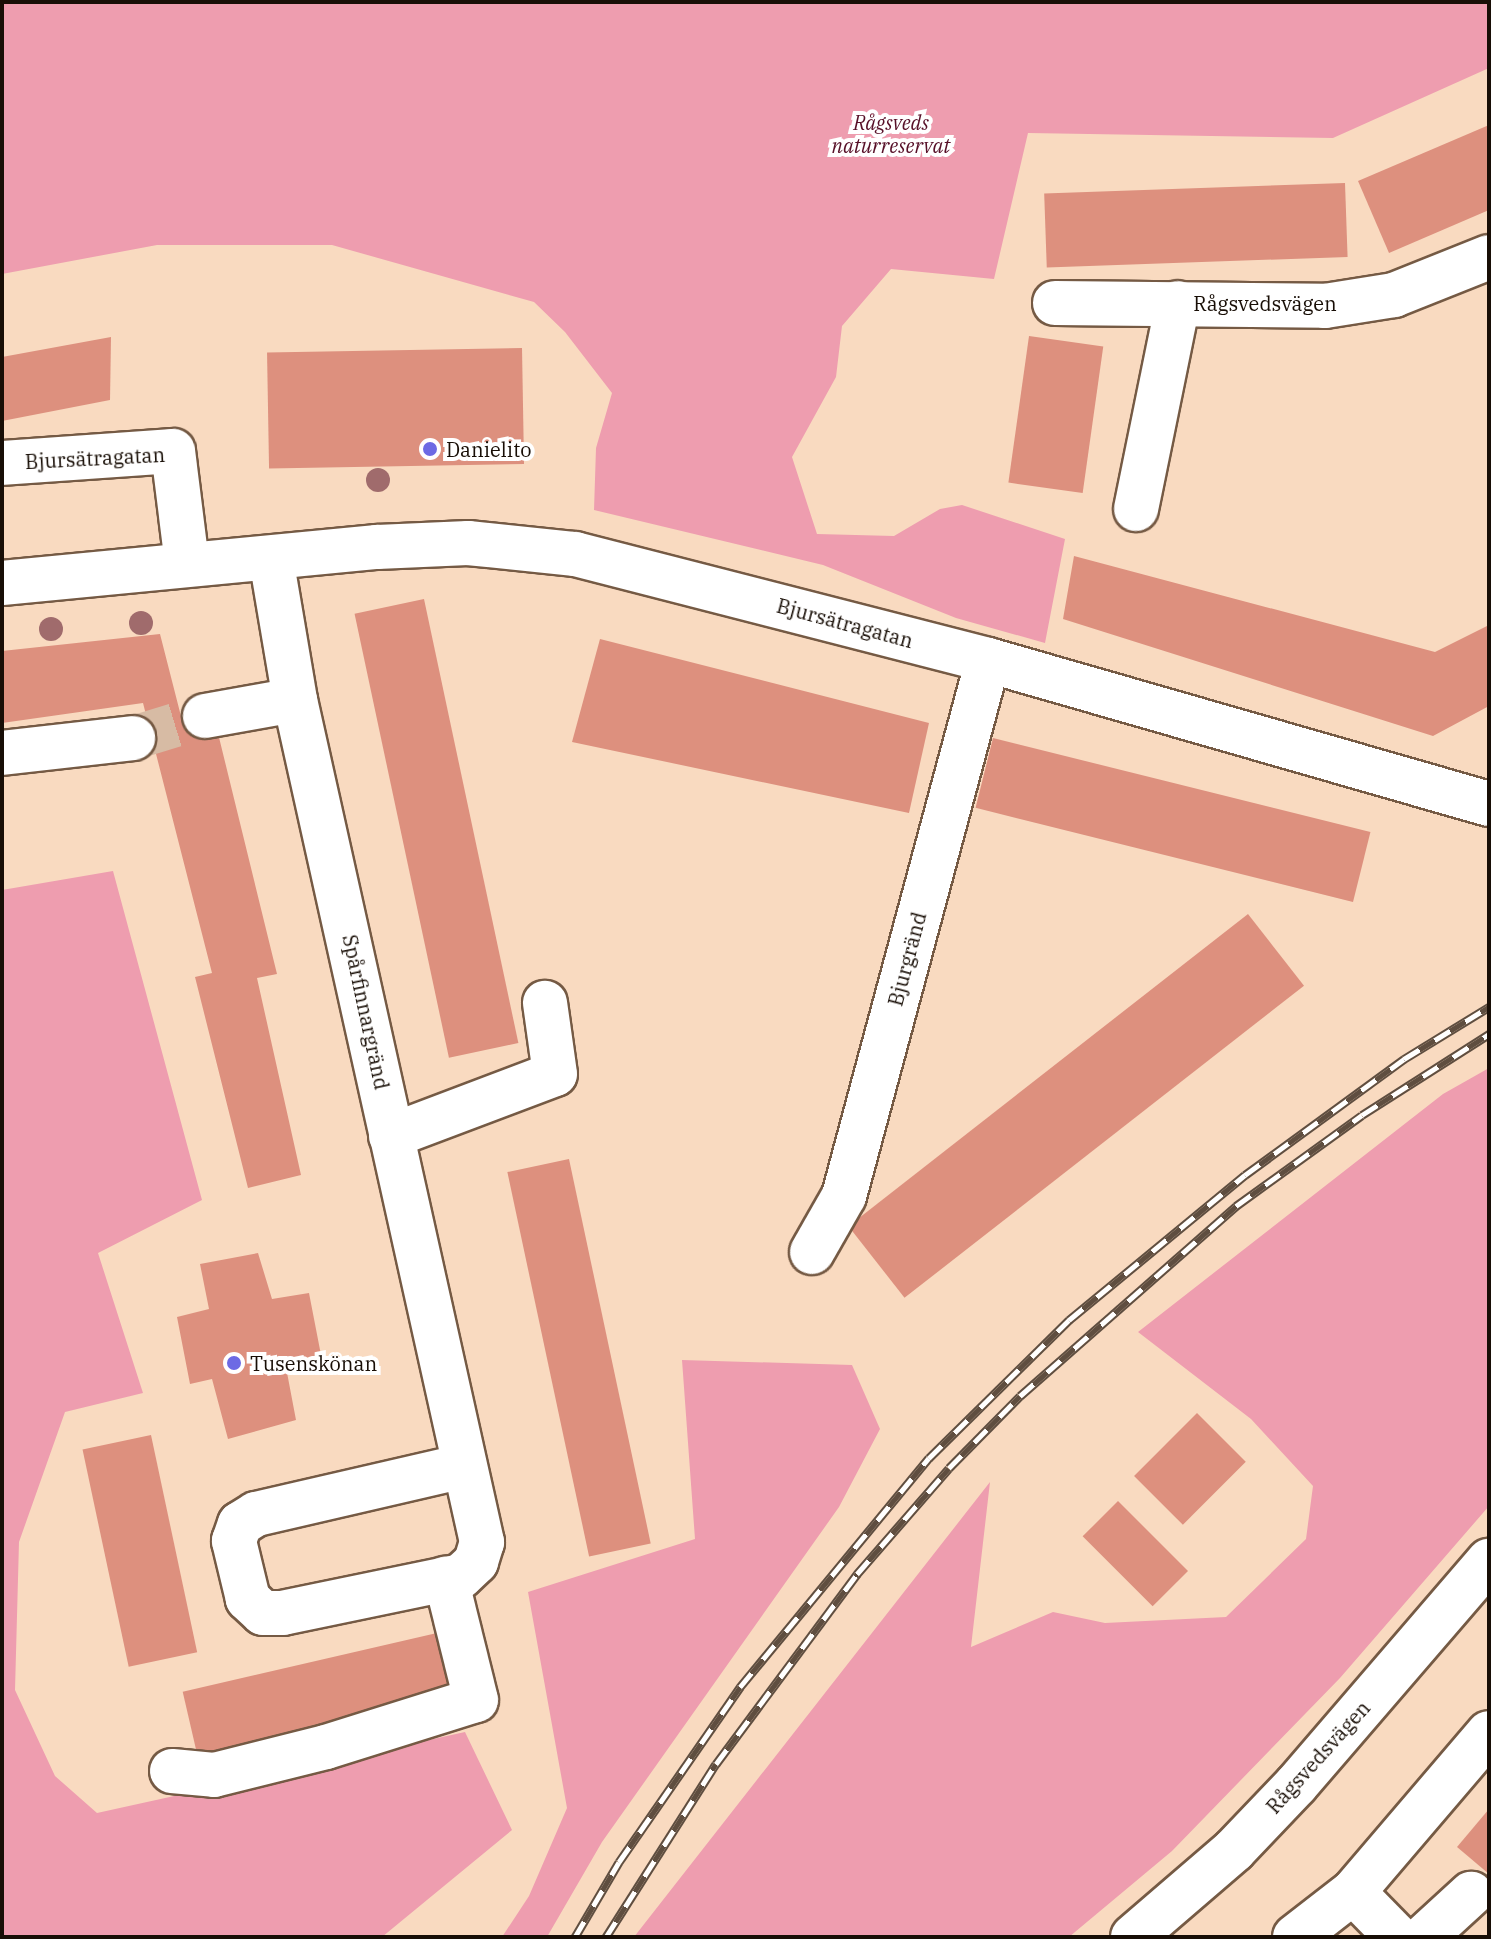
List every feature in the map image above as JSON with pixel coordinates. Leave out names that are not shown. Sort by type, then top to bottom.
[{"type":"street","name":"Rågsvedsvägen","points":[[1055,303],[1325,306],[1394,295],[1489,257]]},
{"type":"street","name":"Rågsvedsvägen","points":[[1136,509],[1178,303]]},
{"type":"street","name":"Bjursätragatan","points":[[2,463],[173,451],[187,563]]},
{"type":"street","name":"Bjursätragatan","points":[[2,583],[187,563],[468,543],[575,554],[988,660],[1489,804]]},
{"type":"street","name":"Spårfinnargränd","points":[[271,558],[295,700],[482,1542],[476,1562],[461,1576],[283,1613],[263,1613],[248,1599],[234,1541],[240,1524],[256,1514],[464,1466]]},
{"type":"street","name":"Bjurgränd","points":[[812,1252],[844,1196],[988,660]]},
{"type":"street","points":[[205,716],[295,700]]},
{"type":"street","points":[[2,753],[133,738]]},
{"type":"street","points":[[391,1136],[555,1074],[545,1003]]},
{"type":"street","name":"Rågsvedsvägen","points":[[1133,1937],[1177,1922],[1489,1561]]},
{"type":"street","points":[[172,1771],[214,1775],[326,1747],[476,1700],[446,1579]]},
{"type":"street","points":[[1295,1937],[1353,1892],[1489,1733]]},
{"type":"street","points":[[1353,1892],[1397,1937]]},
{"type":"street","points":[[1424,1937],[1471,1894]]},
{"type":"green space","name":"Rågsveds naturreservat","points":[[2,2],[1489,2],[1489,68],[1333,138],[1028,133],[994,279],[891,269],[842,326],[836,377],[792,457],[817,534],[894,536],[940,509],[962,505],[1065,539],[1045,643],[956,618],[823,565],[594,510],[596,448],[612,393],[565,332],[534,302],[332,245],[157,245],[2,274]]},
{"type":"green space","points":[[113,871],[202,1200],[98,1253],[143,1393],[65,1412],[19,1542],[15,1690],[55,1776],[97,1813],[465,1732],[512,1830],[382,1937],[2,1937],[2,890]]},
{"type":"green space","points":[[1489,1068],[1489,1506],[1340,1678],[1172,1851],[1069,1937],[634,1937],[990,1482],[971,1647],[1053,1612],[1105,1623],[1226,1617],[1306,1539],[1313,1486],[1251,1419],[1138,1332],[1443,1094]]},
{"type":"green space","points":[[682,1360],[852,1365],[880,1429],[839,1507],[602,1842],[547,1937],[502,1937],[529,1896],[567,1808],[528,1592],[695,1539]]},
{"type":"building","points":[[1489,125],[1489,210],[1389,253],[1358,181]]},
{"type":"building","points":[[1345,183],[1348,257],[1047,267],[1044,194]]},
{"type":"building","points":[[1029,336],[1103,346],[1083,493],[1008,483]]},
{"type":"building","points":[[111,337],[110,400],[2,421],[2,357]]},
{"type":"building","points":[[522,348],[524,464],[269,468],[267,352]]},
{"type":"building","points":[[1074,556],[1435,652],[1489,625],[1489,706],[1433,736],[1063,619]]},
{"type":"building","points":[[424,599],[518,1043],[449,1058],[355,614]]},
{"type":"building","points":[[160,634],[184,728],[215,721],[277,974],[257,978],[301,1175],[248,1188],[195,977],[212,973],[143,703],[2,723],[2,651]]},
{"type":"building","points":[[600,639],[929,723],[909,813],[572,742]]},
{"type":"building","points":[[993,738],[1370,832],[1353,902],[976,808]]},
{"type":"building","points":[[1248,914],[1304,986],[905,1298],[848,1226]]},
{"type":"building","points":[[569,1159],[651,1543],[589,1557],[507,1172]]},
{"type":"building","points":[[258,1253],[272,1299],[309,1293],[321,1355],[285,1362],[296,1420],[228,1439],[212,1379],[190,1384],[177,1317],[209,1309],[200,1264]]},
{"type":"building","points":[[1197,1413],[1246,1462],[1183,1525],[1134,1476]]},
{"type":"building","points":[[151,1435],[197,1652],[129,1667],[83,1450]]},
{"type":"building","points":[[1118,1501],[1188,1571],[1153,1606],[1083,1536]]},
{"type":"building","points":[[437,1633],[452,1698],[198,1757],[183,1692]]},
{"type":"building","points":[[1489,1809],[1489,1874],[1457,1847]]},
{"type":"tunnel","points":[[133,738],[205,716]]},
{"type":"railway","points":[[575,1937],[619,1862],[740,1687],[929,1458],[1069,1320],[1245,1175],[1404,1059],[1489,1007]]},
{"type":"railway","points":[[606,1937],[716,1764],[857,1574],[949,1468],[1020,1396],[1236,1206],[1362,1115],[1489,1034]]},
{"type":"place","name":"Danielito","points":[[430,449]]},
{"type":"place","name":"Tusenskönan","points":[[234,1363]]}]
